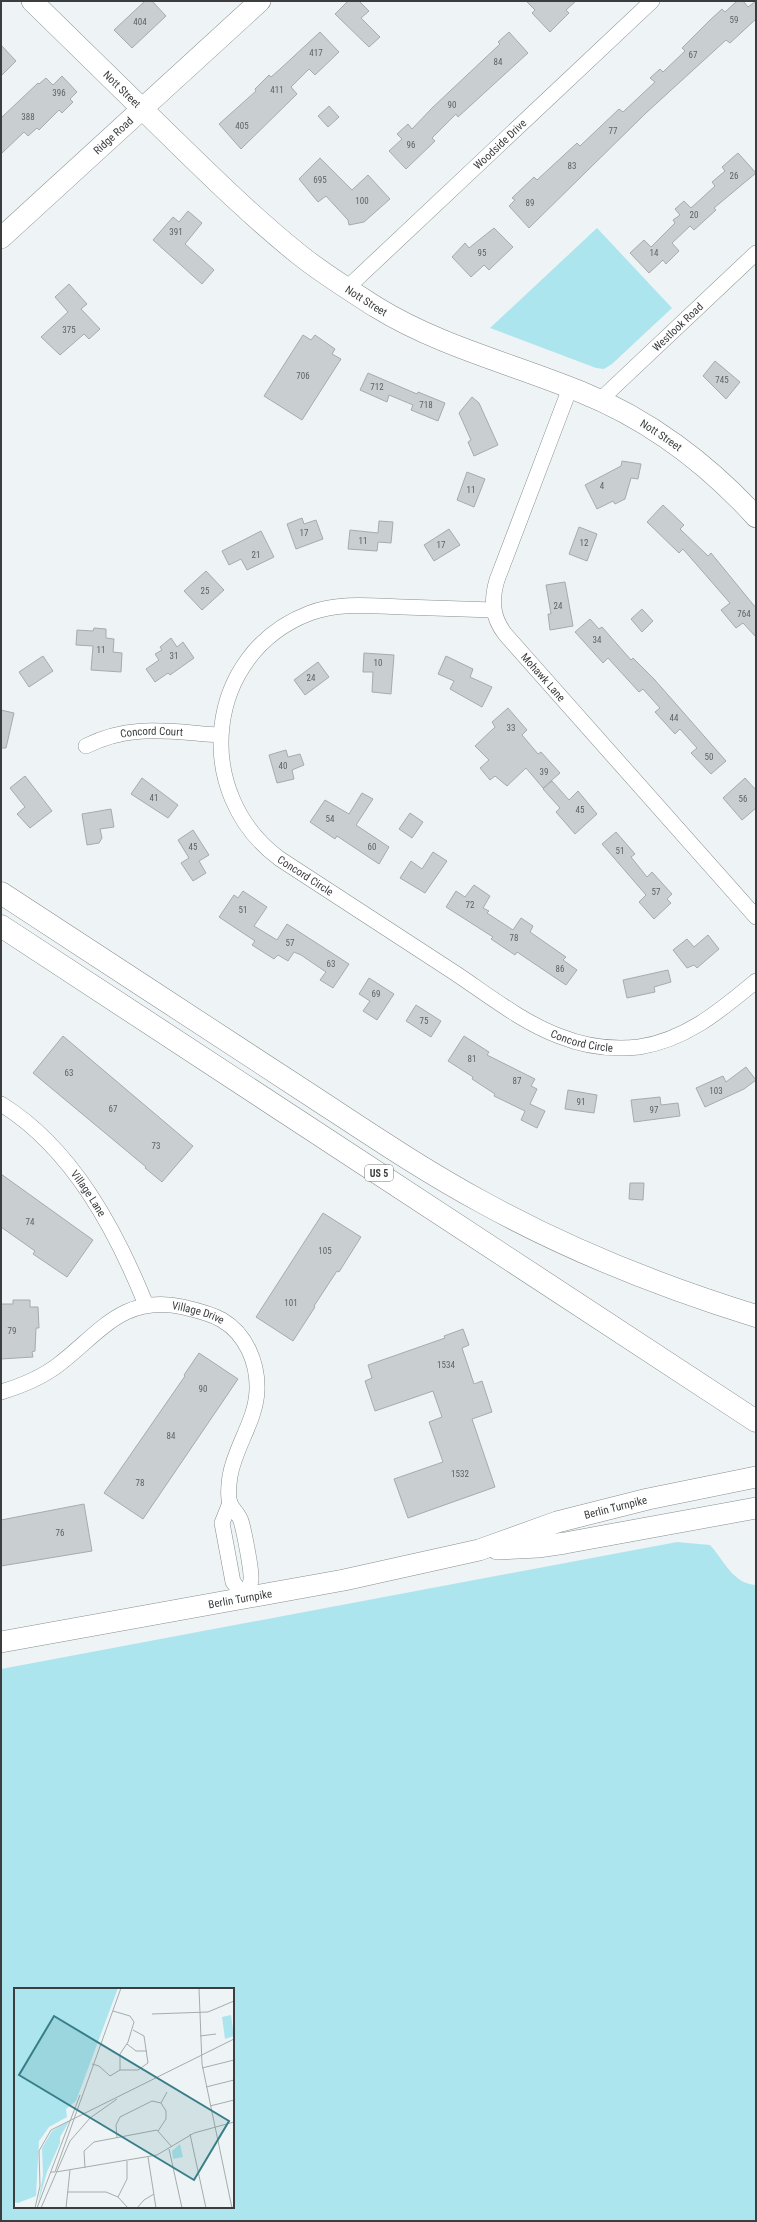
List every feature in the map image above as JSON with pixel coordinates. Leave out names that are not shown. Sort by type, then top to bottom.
[{"type":"highway","name":"US 5","points":[[1,893],[372,1136],[459,1190],[536,1229],[623,1269],[677,1290],[756,1316]]},
{"type":"highway","name":"US 5","points":[[1,926],[756,1421]]},
{"type":"street","name":"Nott Street","points":[[32,1],[142,109],[283,241],[312,265],[390,315],[429,334],[599,400],[654,431],[686,452],[726,486],[756,518]]},
{"type":"street","name":"Ridge Road","points":[[1,238],[260,1]]},
{"type":"street","name":"Woodside Drive","points":[[347,288],[652,1]]},
{"type":"street","name":"Westlook Road","points":[[599,400],[756,253]]},
{"type":"street","name":"Mohawk Lane","points":[[570,388],[497,580],[492,599],[493,610],[497,622],[505,634],[756,917]]},
{"type":"street","name":"Concord Circle","points":[[493,610],[352,605],[327,608],[297,619],[273,635],[247,660],[228,698],[220,735],[223,766],[234,801],[247,824],[267,848],[497,1001],[548,1032],[566,1039],[602,1047],[626,1048],[654,1044],[698,1026],[721,1010],[756,981]]},
{"type":"street","name":"Concord Court","points":[[86,746],[116,733],[134,730],[220,735]]},
{"type":"street","name":"Village Lane","points":[[1,1104],[38,1133],[86,1190],[127,1259],[146,1305]]},
{"type":"street","name":"Village Drive","points":[[1,1392],[23,1385],[47,1372],[114,1318],[129,1309],[146,1305],[168,1304],[207,1313],[231,1326],[249,1350],[257,1380],[256,1402],[250,1423],[232,1467],[229,1484],[230,1503],[222,1523],[233,1582],[246,1598]]},
{"type":"street","name":"Berlin Turnpike","points":[[1,1642],[344,1580],[479,1550],[556,1522],[648,1499],[756,1477]]},
{"type":"street","name":"Berlin Turnpike","points":[[479,1550],[538,1547],[565,1543],[756,1508]]},
{"type":"shaded area","points":[[597,228],[672,308],[612,364],[604,369],[596,368],[490,328]]},
{"type":"shaded area","points":[[677,1542],[710,1545],[735,1576],[748,1584],[756,1585],[756,2221],[1,2221],[1,1669]]},
{"type":"building","points":[[145,1],[152,1],[166,16],[132,48],[114,30]]},
{"type":"building","points":[[348,1],[359,1],[369,11],[361,18],[380,37],[369,47],[335,14]]},
{"type":"building","points":[[526,1],[576,1],[566,10],[569,13],[550,32],[532,13],[535,10]]},
{"type":"building","points":[[737,1],[743,1],[748,7],[756,1],[756,19],[730,43],[726,40],[646,113],[529,228],[509,206],[515,200],[512,198],[534,177],[537,180],[577,143],[580,146],[619,109],[623,112],[655,82],[650,78],[660,69],[663,72],[685,51],[682,48],[709,21],[722,9],[725,12]]},
{"type":"building","points":[[320,32],[339,52],[315,75],[309,69],[291,87],[297,94],[241,149],[219,124],[256,91],[255,89],[269,75],[271,77]]},
{"type":"building","points":[[509,32],[528,53],[458,117],[456,114],[432,138],[435,141],[406,169],[389,151],[402,139],[397,134],[408,124],[412,129],[432,108],[500,44],[498,42]]},
{"type":"building","points":[[1,45],[16,61],[1,76]]},
{"type":"building","points":[[62,76],[77,92],[70,99],[73,102],[62,113],[59,110],[39,130],[37,128],[28,136],[24,132],[1,154],[1,118],[38,83],[39,84],[46,78],[53,85]]},
{"type":"building","points":[[329,106],[339,117],[328,127],[318,116]]},
{"type":"building","points":[[738,153],[756,173],[714,208],[716,210],[694,230],[690,226],[672,243],[679,251],[666,264],[663,260],[649,273],[630,253],[644,240],[651,247],[675,223],[673,220],[680,215],[675,209],[684,201],[691,208],[715,186],[712,182],[725,171],[722,167]]},
{"type":"building","points":[[320,158],[352,190],[368,175],[390,199],[364,222],[349,225],[348,220],[326,196],[318,202],[299,179]]},
{"type":"building","points":[[188,211],[202,223],[185,244],[214,270],[202,284],[153,240],[173,217],[179,222]]},
{"type":"building","points":[[494,228],[513,247],[489,270],[484,265],[471,277],[452,257],[465,243],[469,248]]},
{"type":"building","points":[[69,284],[87,304],[81,309],[100,329],[89,339],[84,334],[60,355],[41,337],[68,312],[55,297]]},
{"type":"building","points":[[303,335],[311,340],[315,335],[335,349],[332,354],[341,359],[302,420],[264,396]]},
{"type":"building","points":[[715,361],[740,382],[726,399],[703,376]]},
{"type":"building","points":[[368,373],[417,394],[418,392],[445,403],[438,421],[411,410],[413,405],[389,395],[387,402],[360,390]]},
{"type":"building","points":[[472,397],[479,403],[498,445],[474,456],[468,442],[471,440],[459,413]]},
{"type":"building","points":[[622,461],[641,464],[638,479],[631,478],[625,499],[615,504],[613,501],[597,509],[585,485],[621,466]]},
{"type":"building","points":[[467,472],[485,479],[474,507],[457,500]]},
{"type":"building","points":[[663,505],[684,525],[680,529],[708,556],[711,553],[756,608],[756,637],[743,623],[736,628],[721,610],[730,603],[683,549],[679,553],[647,522]]},
{"type":"building","points":[[302,518],[304,524],[316,520],[323,539],[296,549],[287,524]]},
{"type":"building","points":[[379,521],[393,522],[391,543],[378,542],[377,551],[348,549],[350,530],[378,533]]},
{"type":"building","points":[[579,527],[597,534],[587,561],[569,554]]},
{"type":"building","points":[[449,529],[460,545],[434,561],[424,545]]},
{"type":"building","points":[[261,531],[274,557],[247,570],[241,559],[229,565],[222,551]]},
{"type":"building","points":[[206,571],[224,590],[202,610],[184,591]]},
{"type":"building","points":[[565,582],[573,626],[550,630],[548,614],[551,614],[546,585]]},
{"type":"building","points":[[642,609],[653,621],[642,632],[631,619]]},
{"type":"building","points":[[590,619],[599,629],[602,627],[631,660],[633,658],[654,679],[726,761],[711,774],[691,753],[697,748],[680,729],[675,734],[655,712],[660,708],[643,689],[639,692],[608,658],[603,663],[575,632]]},
{"type":"building","points":[[94,628],[106,629],[106,638],[114,639],[113,652],[122,653],[121,672],[91,670],[93,646],[76,645],[77,630],[93,631]]},
{"type":"building","points":[[171,638],[177,647],[183,642],[194,658],[170,675],[168,673],[155,682],[146,669],[159,660],[155,654],[162,650],[160,647]]},
{"type":"building","points":[[364,653],[394,655],[391,694],[372,692],[373,672],[363,672]]},
{"type":"building","points":[[43,656],[53,671],[29,687],[19,672]]},
{"type":"building","points":[[446,656],[473,669],[470,677],[492,687],[482,707],[450,689],[454,681],[438,674]]},
{"type":"building","points":[[318,662],[329,677],[305,695],[294,680]]},
{"type":"building","points":[[508,708],[527,730],[522,735],[538,754],[541,752],[560,773],[543,788],[526,768],[507,786],[495,776],[490,780],[480,768],[489,760],[475,746],[495,727],[492,722]]},
{"type":"building","points":[[1,710],[14,713],[6,748],[1,748]]},
{"type":"building","points":[[286,750],[288,757],[300,754],[304,765],[292,770],[294,779],[277,783],[269,755]]},
{"type":"building","points":[[25,776],[52,811],[30,828],[17,814],[25,807],[10,788]]},
{"type":"building","points":[[142,778],[178,805],[168,818],[131,794]]},
{"type":"building","points":[[745,778],[756,790],[756,808],[742,820],[723,798]]},
{"type":"building","points":[[552,781],[569,800],[578,791],[597,814],[575,834],[556,812],[560,808],[543,789]]},
{"type":"building","points":[[362,793],[373,799],[356,825],[389,847],[379,864],[337,836],[335,839],[310,822],[325,800],[349,814]]},
{"type":"building","points":[[111,809],[114,827],[100,829],[102,838],[99,843],[87,845],[82,814]]},
{"type":"building","points":[[410,813],[423,822],[412,838],[399,829]]},
{"type":"building","points":[[193,830],[209,855],[199,861],[206,873],[193,881],[181,863],[189,858],[178,840]]},
{"type":"building","points":[[616,832],[635,854],[631,857],[647,877],[652,872],[672,894],[667,899],[671,903],[654,919],[639,902],[646,895],[602,844]]},
{"type":"building","points":[[433,852],[447,861],[425,893],[400,878],[411,861],[422,869]]},
{"type":"building","points":[[474,885],[490,896],[483,908],[489,911],[487,913],[513,930],[521,918],[533,926],[530,932],[566,957],[563,960],[577,970],[566,985],[517,952],[515,955],[491,939],[493,937],[446,907],[456,891],[465,897]]},
{"type":"building","points":[[243,891],[267,907],[254,926],[277,940],[287,924],[349,964],[333,988],[320,980],[326,972],[301,955],[294,952],[288,961],[278,955],[274,959],[252,945],[255,941],[219,917],[234,895],[238,898]]},
{"type":"building","points":[[708,935],[719,949],[697,968],[694,965],[687,968],[673,950],[687,939],[694,947]]},
{"type":"building","points":[[668,970],[671,982],[654,987],[655,992],[627,998],[623,980]]},
{"type":"building","points":[[369,978],[394,994],[377,1020],[363,1011],[370,1001],[359,994]]},
{"type":"building","points":[[416,1005],[441,1021],[431,1037],[406,1021]]},
{"type":"building","points":[[63,1036],[193,1146],[162,1182],[33,1073]]},
{"type":"building","points":[[464,1036],[489,1052],[487,1055],[535,1079],[531,1086],[537,1089],[530,1104],[545,1111],[537,1128],[521,1120],[525,1111],[494,1096],[495,1094],[472,1079],[473,1077],[448,1061]]},
{"type":"building","points":[[746,1067],[756,1080],[744,1089],[705,1107],[696,1088],[723,1076],[726,1082]]},
{"type":"building","points":[[568,1090],[597,1095],[594,1113],[565,1109]]},
{"type":"building","points":[[660,1097],[661,1105],[678,1103],[680,1116],[634,1122],[631,1100]]},
{"type":"building","points":[[1,1174],[93,1240],[67,1277],[33,1254],[35,1251],[1,1227]]},
{"type":"building","points":[[630,1183],[644,1183],[643,1200],[629,1199]]},
{"type":"building","points":[[323,1213],[361,1237],[339,1272],[337,1271],[314,1306],[315,1307],[293,1341],[256,1317]]},
{"type":"building","points":[[13,1300],[30,1300],[30,1307],[38,1307],[39,1328],[36,1328],[35,1351],[32,1352],[33,1357],[1,1359],[1,1304],[13,1304]]},
{"type":"building","points":[[463,1329],[469,1345],[462,1348],[474,1384],[482,1381],[492,1412],[472,1419],[495,1487],[408,1518],[394,1479],[443,1462],[429,1422],[442,1417],[433,1391],[375,1411],[365,1381],[372,1378],[368,1365],[445,1338],[444,1336]]},
{"type":"building","points":[[199,1353],[238,1379],[143,1519],[104,1493],[185,1376],[184,1375]]},
{"type":"building","points":[[84,1504],[92,1551],[1,1566],[1,1520]]}]
